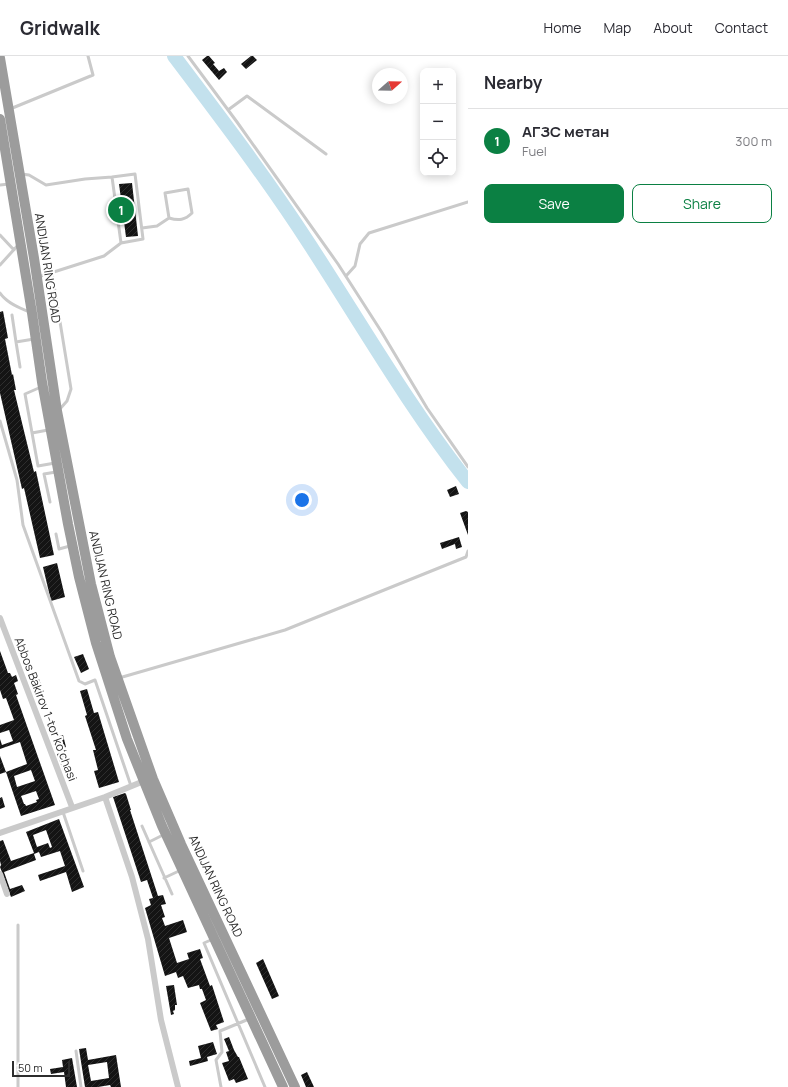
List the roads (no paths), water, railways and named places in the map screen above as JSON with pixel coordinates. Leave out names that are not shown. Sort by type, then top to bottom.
[{"type":"highway","name":"ANDIJAN RING ROAD","points":[[0,58],[58,411],[91,584],[127,739],[166,834],[281,1086]]},
{"type":"highway","name":"ANDIJAN RING ROAD","points":[[0,119],[5,184],[32,313],[43,386],[78,577],[96,643],[112,678],[156,786],[295,1087]]},
{"type":"street","name":"Abbos Bakirov 1-tor koʻchasi","points":[[0,618],[72,807]]},
{"type":"street","points":[[0,832],[105,797],[144,781]]},
{"type":"street","points":[[105,797],[132,877],[148,939],[161,1020],[178,1087]]},
{"type":"street","points":[[0,874],[7,894]]},
{"type":"lane","points":[[8,109],[93,75],[88,56]]},
{"type":"lane","points":[[188,56],[346,276],[427,408],[468,467]]},
{"type":"lane","points":[[228,110],[247,96],[326,154]]},
{"type":"lane","points":[[19,173],[29,175],[46,185],[135,174],[143,239],[121,243],[104,256],[37,278]]},
{"type":"lane","points":[[112,177],[121,243]]},
{"type":"lane","points":[[188,189],[192,213],[188,218],[177,221],[169,218],[165,193],[188,189]]},
{"type":"lane","points":[[346,276],[355,266],[360,244],[369,233],[468,202]]},
{"type":"lane","points":[[142,228],[157,226],[169,218]]},
{"type":"lane","points":[[0,235],[17,246],[0,265]]},
{"type":"lane","points":[[52,273],[71,389],[67,401],[58,411]]},
{"type":"lane","points":[[0,293],[18,308],[32,313]]},
{"type":"lane","points":[[12,315],[20,367]]},
{"type":"lane","points":[[16,342],[36,339]]},
{"type":"lane","points":[[43,386],[25,394],[38,466],[58,467]]},
{"type":"lane","points":[[0,421],[17,480],[23,525],[79,681],[85,684],[95,680],[112,678],[284,630],[466,558],[468,551]]},
{"type":"lane","points":[[32,433],[51,429]]},
{"type":"lane","points":[[50,502],[44,474],[58,467]]},
{"type":"lane","points":[[56,534],[59,549],[72,546]]},
{"type":"lane","points":[[95,680],[131,786]]},
{"type":"lane","points":[[63,811],[83,871]]},
{"type":"lane","points":[[142,826],[172,894]]},
{"type":"lane","points":[[149,842],[166,834]]},
{"type":"lane","points":[[164,878],[182,870]]},
{"type":"lane","points":[[18,925],[18,1087]]},
{"type":"lane","points":[[214,938],[204,943],[265,1087]]},
{"type":"lane","points":[[221,1087],[216,1060],[222,1052],[220,1031],[251,1018]]},
{"type":"lane","points":[[76,1051],[81,1087]]},
{"type":"waterway","points":[[174,56],[278,197],[386,365],[446,454],[468,482]]},
{"type":"place","name":"АГЗС метан","points":[[121,210]]}]
